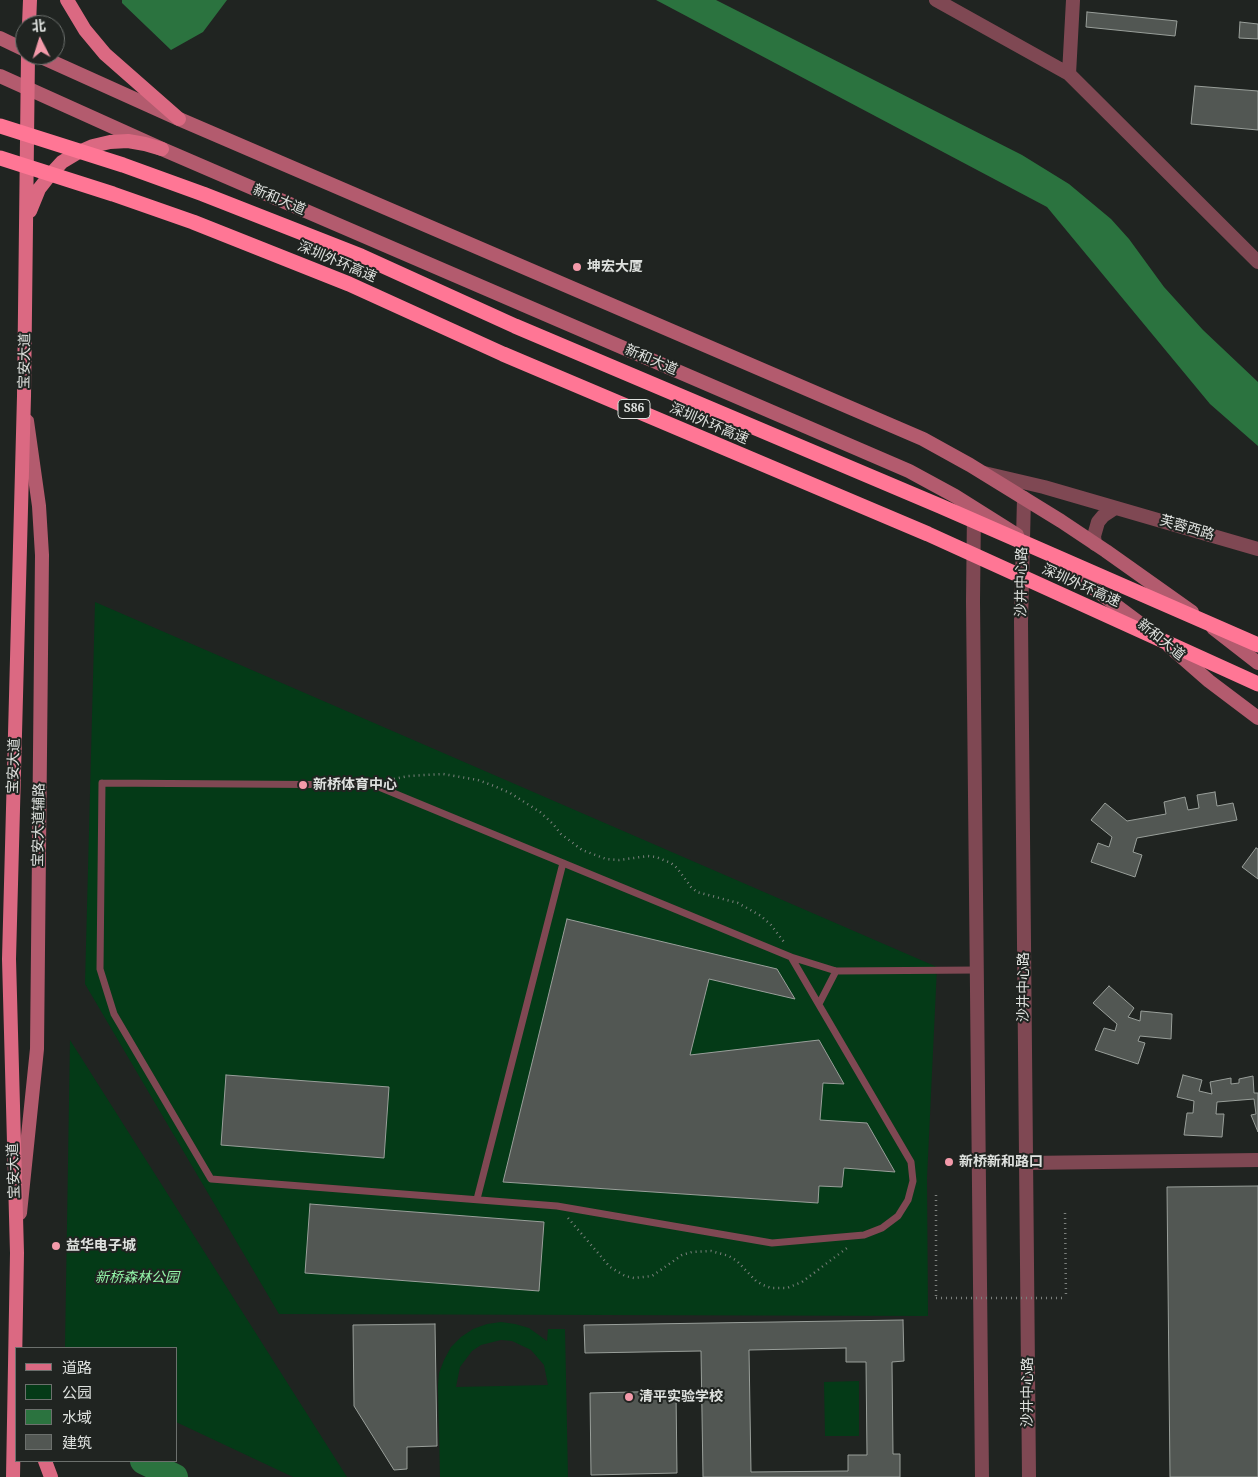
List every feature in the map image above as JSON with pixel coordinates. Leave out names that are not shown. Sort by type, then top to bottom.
[{"type":"highway","name":"深圳外环高速","points":[[0,126],[123,165],[203,194],[352,253],[515,326],[931,502],[1258,645]]},
{"type":"highway","name":"深圳外环高速","points":[[0,158],[193,222],[349,284],[503,354],[928,534],[1258,684]]},
{"type":"main road","points":[[29,15],[30,0]]},
{"type":"main road","points":[[67,0],[85,30],[105,54],[179,119]]},
{"type":"main road","points":[[0,38],[15,45]]},
{"type":"main road","name":"宝安大道","points":[[15,1347],[17,1253],[8,959],[24,396],[28,65]]},
{"type":"main road","points":[[59,65],[179,119],[923,439],[982,472],[1095,544],[1194,614],[1258,663]]},
{"type":"main road","name":"新和大道","points":[[0,76],[162,149],[909,471],[974,508],[1087,582],[1129,614],[1209,681],[1258,718]]},
{"type":"main road","points":[[27,221],[36,197],[50,174],[62,162],[77,153],[93,146],[110,142],[145,144],[162,149]]},
{"type":"main road","name":"宝安大道辅路","points":[[17,1253],[36,1049],[42,555],[39,506],[24,396]]},
{"type":"main road","points":[[16,1319],[21,1347]]},
{"type":"main road","name":"宝安大道","points":[[13,1477],[15,1372]]},
{"type":"main road","points":[[44,1462],[51,1477]]},
{"type":"street","points":[[936,0],[1069,74],[1258,262]]},
{"type":"street","points":[[1069,74],[1073,0]]},
{"type":"street","name":"芙蓉西路","points":[[982,472],[1044,487],[1258,549]]},
{"type":"street","name":"沙井中心路","points":[[1024,498],[1021,622],[1028,1477]]},
{"type":"street","points":[[974,508],[973,601],[982,1477]]},
{"type":"street","points":[[1095,544],[1094,536],[1098,522],[1115,508]]},
{"type":"street","points":[[1026,1163],[1258,1160]]},
{"type":"lane","points":[[791,957],[911,1162],[913,1181],[908,1200],[898,1216],[882,1228],[864,1235],[772,1243],[557,1206],[211,1179],[114,1014],[100,969],[102,783],[374,785],[791,957],[836,971],[977,970]]},
{"type":"lane","points":[[477,1199],[563,863]]},
{"type":"lane","points":[[819,1004],[836,971]]},
{"type":"path","points":[[374,785],[408,776],[443,774],[478,780],[494,786],[510,793],[540,812],[561,834],[582,850],[606,859],[619,860],[648,856],[664,860],[677,868],[686,882],[697,892],[738,903],[750,909],[771,925],[791,957]]},
{"type":"path","points":[[936,1195],[936,1298],[1066,1298],[1065,1214]]},
{"type":"path","points":[[557,1206],[610,1267],[617,1272],[634,1278],[652,1276],[682,1255],[701,1250],[711,1250],[737,1261],[763,1285],[771,1288],[787,1288],[802,1282],[864,1235]]},
{"type":"green space","name":"新桥体育中心","points":[[95,602],[937,967],[927,1178],[928,1316],[279,1314],[85,984]]},
{"type":"green space","name":"新桥森林公园","points":[[70,1040],[347,1477],[293,1477],[178,1423],[178,1347],[65,1347]]},
{"type":"green space","points":[[501,1322],[515,1324],[529,1328],[547,1341],[548,1329],[565,1329],[568,1477],[440,1477],[439,1373],[451,1347],[473,1329]],"holes":[[[501,1340],[512,1341],[531,1350],[544,1365],[548,1385],[456,1387],[460,1367],[472,1351],[481,1345]]]},
{"type":"green space","points":[[859,1381],[859,1436],[825,1436],[824,1382]]},
{"type":"water","points":[[122,0],[227,0],[203,32],[171,50],[122,3]]},
{"type":"water","points":[[656,0],[716,0],[1022,155],[1069,184],[1111,219],[1129,239],[1164,287],[1203,330],[1258,382],[1258,446],[1210,404],[1047,207]]},
{"type":"building","points":[[1087,12],[1177,21],[1175,36],[1086,27]]},
{"type":"building","points":[[1240,22],[1258,24],[1258,39],[1239,38]]},
{"type":"building","points":[[1195,86],[1258,91],[1258,130],[1191,124]]},
{"type":"building","points":[[1215,792],[1217,806],[1233,803],[1237,820],[1137,838],[1133,852],[1142,855],[1135,877],[1091,862],[1098,843],[1109,847],[1112,837],[1091,820],[1105,803],[1127,821],[1166,814],[1164,802],[1185,797],[1188,810],[1199,808],[1197,795]]},
{"type":"building","points":[[1256,848],[1258,849],[1258,879],[1242,867]]},
{"type":"building","points":[[567,919],[777,969],[795,999],[709,979],[690,1055],[819,1040],[844,1084],[823,1083],[820,1120],[867,1123],[895,1172],[844,1168],[842,1187],[819,1186],[818,1203],[503,1182]]},
{"type":"building","points":[[1109,986],[1134,1008],[1128,1017],[1140,1021],[1141,1011],[1172,1014],[1171,1039],[1140,1036],[1138,1041],[1145,1043],[1138,1064],[1095,1050],[1104,1028],[1115,1031],[1117,1024],[1093,1003]]},
{"type":"building","points":[[226,1075],[389,1087],[384,1158],[221,1145]]},
{"type":"building","points":[[1183,1075],[1202,1080],[1199,1091],[1212,1094],[1210,1082],[1231,1078],[1231,1084],[1239,1083],[1239,1079],[1253,1076],[1254,1093],[1258,1093],[1258,1132],[1251,1115],[1256,1114],[1254,1099],[1217,1102],[1216,1114],[1224,1114],[1222,1137],[1184,1135],[1187,1113],[1193,1113],[1194,1101],[1177,1097]]},
{"type":"building","points":[[1258,1186],[1258,1477],[1170,1477],[1167,1187]]},
{"type":"building","points":[[310,1204],[544,1222],[539,1291],[305,1273]]},
{"type":"building","points":[[903,1320],[904,1361],[892,1362],[893,1454],[900,1454],[900,1477],[703,1477],[701,1351],[585,1353],[584,1325]],"holes":[[[846,1348],[846,1362],[866,1362],[867,1455],[848,1455],[848,1471],[751,1472],[749,1350]]]},
{"type":"building","points":[[435,1324],[437,1446],[407,1447],[407,1469],[394,1470],[354,1406],[353,1325]]},
{"type":"building","points":[[676,1391],[677,1473],[591,1475],[590,1393]]},
{"type":"waterway","points":[[145,1462],[175,1477]]},
{"type":"place","name":"坤宏大厦","points":[[577,267]]},
{"type":"place","name":"新桥体育中心","points":[[303,785]]},
{"type":"place","name":"新桥新和路口","points":[[949,1162]]},
{"type":"place","name":"益华电子城","points":[[56,1246]]},
{"type":"place","name":"清平实验学校","points":[[629,1397]]}]
